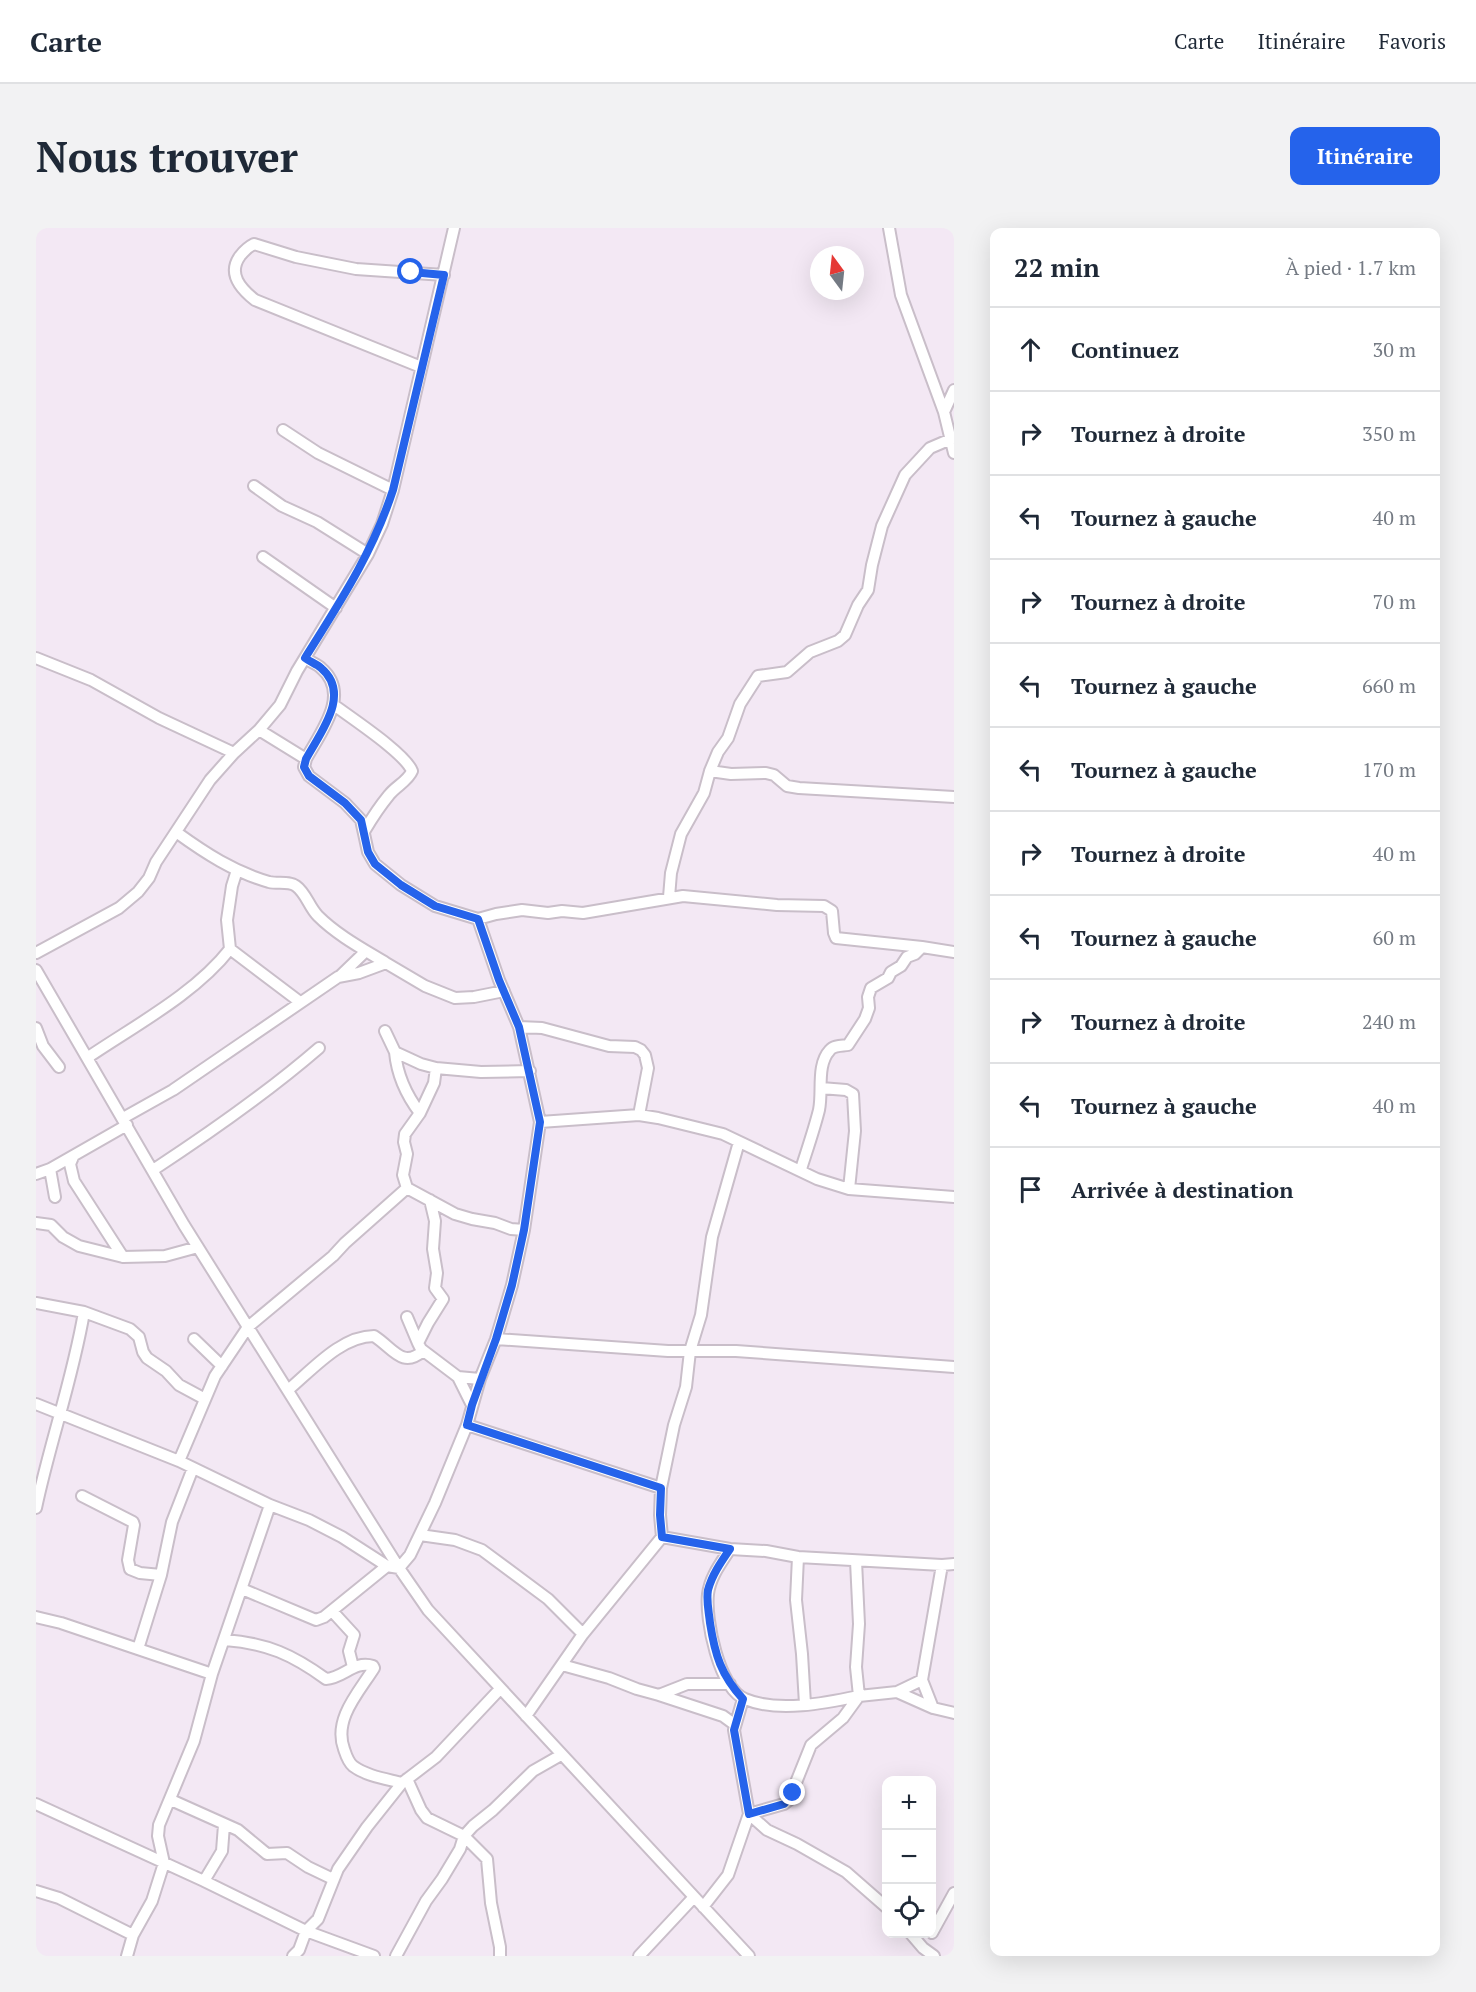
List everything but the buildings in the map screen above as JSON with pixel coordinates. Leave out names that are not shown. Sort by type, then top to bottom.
[{"type":"street","points":[[36,953],[119,908],[138,892],[210,780],[280,705],[305,658],[368,554],[382,524],[393,490],[453,228]]},
{"type":"street","points":[[889,228],[901,295],[944,411],[954,453]]},
{"type":"street","points":[[421,367],[255,300],[245,292],[234,276],[235,263],[248,247],[254,244],[296,257],[356,269],[444,275]]},
{"type":"street","points":[[944,411],[954,390]]},
{"type":"street","points":[[283,430],[318,453],[393,490]]},
{"type":"street","points":[[669,897],[671,873],[681,834],[704,793],[710,771],[728,738],[740,704],[758,676],[787,672],[810,652],[838,641],[845,635],[858,604],[868,590],[882,526],[905,475],[930,448],[951,439]]},
{"type":"street","points":[[254,486],[282,506],[317,522],[368,554]]},
{"type":"street","points":[[263,557],[336,608]]},
{"type":"street","points":[[36,658],[91,680],[159,718],[234,753]]},
{"type":"street","points":[[305,658],[322,669],[335,689],[334,705],[304,767],[309,776],[345,803],[361,820],[368,852],[375,864],[401,885],[435,906],[478,919],[522,910],[583,913],[669,897],[694,896],[777,905],[824,906],[832,911],[836,938],[954,952]]},
{"type":"street","points":[[334,705],[392,749],[410,765],[412,771],[410,777],[397,786],[378,809],[364,830]]},
{"type":"street","points":[[259,730],[306,759]]},
{"type":"street","points":[[710,771],[738,775],[766,773],[774,775],[787,786],[799,788],[954,797]]},
{"type":"street","points":[[176,832],[206,854],[237,870],[271,883],[294,884],[322,919],[366,951],[425,986],[455,998],[504,991]]},
{"type":"street","points":[[237,870],[227,920],[230,950],[300,1002]]},
{"type":"street","points":[[399,1568],[410,1555],[420,1534],[467,1425],[480,1379],[496,1339],[512,1285],[524,1230],[540,1122],[519,1027],[478,919]]},
{"type":"street","points":[[801,1169],[819,1108],[821,1074],[830,1050],[833,1047],[848,1045],[851,1041],[865,1019],[869,1008],[868,997],[871,988],[888,978],[891,972],[901,966],[907,957],[915,954],[922,947]]},
{"type":"street","points":[[87,1058],[194,985],[230,950]]},
{"type":"street","points":[[36,1174],[73,1157],[173,1090],[338,977],[366,951]]},
{"type":"street","points":[[338,977],[359,973],[386,963]]},
{"type":"street","points":[[36,970],[198,1247],[399,1568],[428,1610],[749,1956]]},
{"type":"street","points":[[519,1027],[542,1028],[609,1046],[635,1047],[641,1050],[645,1055],[648,1068],[639,1115]]},
{"type":"street","points":[[36,1028],[43,1046],[59,1067]]},
{"type":"street","points":[[386,1030],[407,1093],[420,1113]]},
{"type":"street","points":[[153,1170],[238,1113],[282,1080],[319,1048]]},
{"type":"street","points":[[395,1052],[436,1068],[481,1072],[530,1071]]},
{"type":"street","points":[[436,1068],[434,1083],[420,1113],[405,1134],[407,1154],[403,1176],[407,1188],[455,1214],[511,1229],[524,1230]]},
{"type":"street","points":[[821,1088],[846,1090],[854,1094],[855,1131],[849,1189]]},
{"type":"street","points":[[540,1122],[639,1115],[658,1118],[723,1134],[801,1169],[817,1179],[849,1189],[954,1197]]},
{"type":"street","points":[[526,1716],[583,1634],[662,1537],[661,1488],[674,1425],[686,1387],[690,1351],[701,1315],[712,1237],[739,1142]]},
{"type":"street","points":[[73,1157],[70,1164],[74,1181],[123,1257]]},
{"type":"street","points":[[50,1169],[55,1197]]},
{"type":"street","points":[[179,1461],[215,1376],[248,1327],[333,1256],[407,1188]]},
{"type":"street","points":[[288,1390],[327,1355],[360,1338],[374,1336],[405,1359],[414,1359],[421,1347],[428,1323],[443,1299],[435,1288],[437,1273],[433,1249],[435,1221],[430,1200]]},
{"type":"street","points":[[36,1223],[51,1225],[63,1237],[79,1246],[123,1257],[165,1256],[198,1247]]},
{"type":"street","points":[[36,1302],[84,1312],[130,1329],[142,1341],[143,1352],[147,1358],[166,1371],[179,1385],[205,1400]]},
{"type":"street","points":[[36,1508],[79,1341],[84,1312]]},
{"type":"street","points":[[407,1317],[421,1347],[458,1377],[472,1405]]},
{"type":"street","points":[[194,1339],[222,1366]]},
{"type":"street","points":[[496,1339],[668,1351],[736,1351],[954,1367]]},
{"type":"street","points":[[458,1377],[480,1379]]},
{"type":"street","points":[[36,1404],[179,1461],[270,1505],[309,1520],[342,1537],[387,1566],[399,1568]]},
{"type":"street","points":[[467,1425],[661,1488]]},
{"type":"street","points":[[138,1649],[162,1575],[172,1522],[193,1468]]},
{"type":"street","points":[[82,1496],[133,1522],[128,1560],[130,1569],[140,1573],[162,1575]]},
{"type":"street","points":[[127,1956],[133,1935],[152,1901],[164,1863],[158,1836],[159,1825],[194,1741],[212,1674],[270,1505]]},
{"type":"street","points":[[420,1534],[456,1540],[482,1550],[548,1599],[583,1634]]},
{"type":"street","points":[[662,1537],[730,1549],[766,1551],[798,1557],[856,1562],[954,1564]]},
{"type":"street","points":[[730,1549],[712,1580],[708,1600],[715,1652],[730,1684],[743,1699],[786,1707],[897,1692],[922,1680]]},
{"type":"street","points":[[798,1557],[796,1600],[802,1654],[804,1704]]},
{"type":"street","points":[[749,1814],[784,1804],[789,1800],[811,1744],[843,1719],[859,1696],[856,1667],[859,1624],[856,1562]]},
{"type":"street","points":[[933,1708],[922,1680],[942,1565]]},
{"type":"street","points":[[242,1589],[316,1620],[332,1611],[387,1566]]},
{"type":"street","points":[[332,1611],[354,1635],[349,1651],[353,1667]]},
{"type":"street","points":[[36,1617],[61,1623],[212,1674]]},
{"type":"street","points":[[225,1640],[249,1641],[283,1652],[326,1679],[334,1678],[353,1667],[365,1664],[374,1668],[343,1718],[343,1745],[348,1758],[354,1766],[366,1773],[405,1781],[427,1818],[464,1836],[487,1859],[491,1903],[501,1947],[500,1956]]},
{"type":"street","points":[[562,1665],[723,1716],[734,1724]]},
{"type":"street","points":[[659,1695],[687,1684],[730,1684]]},
{"type":"street","points":[[293,1956],[299,1950],[306,1931],[318,1919],[333,1879],[367,1827],[405,1781],[436,1757],[500,1689]]},
{"type":"street","points":[[897,1692],[933,1708],[954,1713]]},
{"type":"street","points":[[704,1907],[728,1875],[749,1814],[734,1724],[743,1699]]},
{"type":"street","points":[[396,1956],[426,1901],[460,1849],[464,1836],[533,1771],[561,1755]]},
{"type":"street","points":[[171,1800],[238,1830],[267,1854],[286,1853],[333,1879]]},
{"type":"street","points":[[36,1804],[204,1881],[306,1931],[374,1956]]},
{"type":"street","points":[[749,1814],[767,1830],[846,1872],[882,1904]]},
{"type":"street","points":[[204,1881],[222,1851],[224,1825]]},
{"type":"street","points":[[36,1891],[59,1898],[133,1935]]},
{"type":"street","points":[[936,1924],[954,1893]]},
{"type":"street","points":[[639,1956],[694,1897]]},
{"type":"street","points":[[913,1938],[920,1952],[934,1956]]},
{"type":"street","points":[[920,1952],[928,1938]]},
{"type":"route","points":[[411,272],[444,275],[393,490],[382,524],[368,554],[305,658],[322,669],[335,689],[334,705],[304,767],[309,776],[345,803],[361,820],[368,852],[375,864],[401,885],[435,906],[478,919],[499,980],[519,1027],[530,1071],[540,1122],[524,1230],[512,1285],[467,1425],[661,1488],[662,1537],[730,1549],[718,1566],[712,1580],[708,1593],[708,1607],[715,1652],[720,1667],[730,1684],[743,1699],[734,1730],[749,1814],[784,1804],[793,1793]]}]
